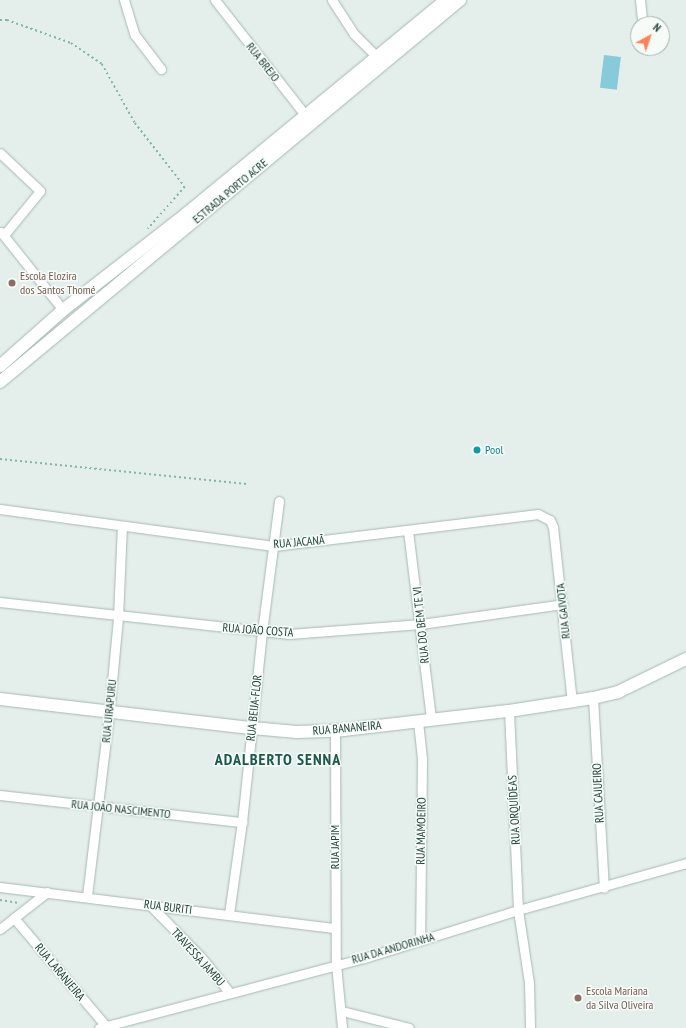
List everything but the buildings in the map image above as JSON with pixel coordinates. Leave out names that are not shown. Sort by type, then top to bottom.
[{"type":"main road","name":"ESTRADA PORTO ACRE","points":[[0,382],[308,119],[453,1]]},
{"type":"main road","name":"ESTRADA PORTO ACRE","points":[[0,366],[63,310],[308,119],[376,56],[453,1]]},
{"type":"main road","name":"RUA BANANEIRA","points":[[0,699],[252,728],[297,732],[335,731],[509,711],[593,698],[618,692],[686,659]]},
{"type":"street","points":[[124,0],[134,35],[162,68]]},
{"type":"street","name":"RUA BREJO","points":[[216,0],[308,119]]},
{"type":"street","points":[[332,0],[354,34],[376,56]]},
{"type":"street","points":[[640,0],[642,16]]},
{"type":"street","points":[[0,153],[40,191],[2,233],[63,310]]},
{"type":"street","name":"RUA BEIJA-FLOR","points":[[229,914],[242,822],[262,632],[279,501]]},
{"type":"street","name":"RUA JACANÃ","points":[[0,509],[274,546],[408,531],[538,514],[550,520]]},
{"type":"street","name":"RUA GAIVOTA","points":[[550,520],[553,527],[563,604],[572,702]]},
{"type":"street","name":"RUA UIRAPURU","points":[[87,896],[109,712],[118,617],[122,526]]},
{"type":"street","name":"RUA DO BEM TE VI","points":[[408,531],[421,624],[431,719]]},
{"type":"street","name":"RUA JOÃO COSTA","points":[[0,602],[118,617],[289,634],[421,624],[563,604]]},
{"type":"street","name":"RUA CAJUEIRO","points":[[593,698],[604,888]]},
{"type":"street","name":"RUA ORQUÍDEAS","points":[[509,711],[518,910],[529,983],[530,1028]]},
{"type":"street","name":"RUA MAMOEIRO","points":[[418,721],[422,758],[420,940]]},
{"type":"street","name":"RUA JAPIM","points":[[335,731],[336,964],[342,1011],[342,1028]]},
{"type":"street","name":"RUA JOÃO NASCIMENTO","points":[[0,796],[242,822]]},
{"type":"street","name":"RUA DA ANDORINHA","points":[[103,1027],[336,964],[518,910],[604,888],[686,863]]},
{"type":"street","name":"RUA BURITI","points":[[0,886],[336,928]]},
{"type":"street","points":[[0,930],[47,892]]},
{"type":"street","name":"TRAVESSA JAMBU","points":[[150,905],[201,957],[229,992]]},
{"type":"street","name":"RUA LARANJEIRA","points":[[14,918],[103,1027]]},
{"type":"street","points":[[342,1011],[409,1028]]},
{"type":"path","points":[[0,20],[7,20],[71,43],[102,64],[135,123],[185,187],[146,231]]},
{"type":"path","points":[[0,459],[103,471],[247,484]]},
{"type":"path","points":[[0,900],[30,905]]},
{"type":"water","points":[[604,55],[621,57],[617,90],[600,88]]},
{"type":"place","name":"Escola Elozira dos Santos Thomé","points":[[12,283]]},
{"type":"place","name":"Pool","points":[[477,450]]},
{"type":"place","name":"Escola Mariana da Silva Oliveira","points":[[578,998]]},
{"type":"district","name":"ADALBERTO SENNA","points":[[278,759]]}]
